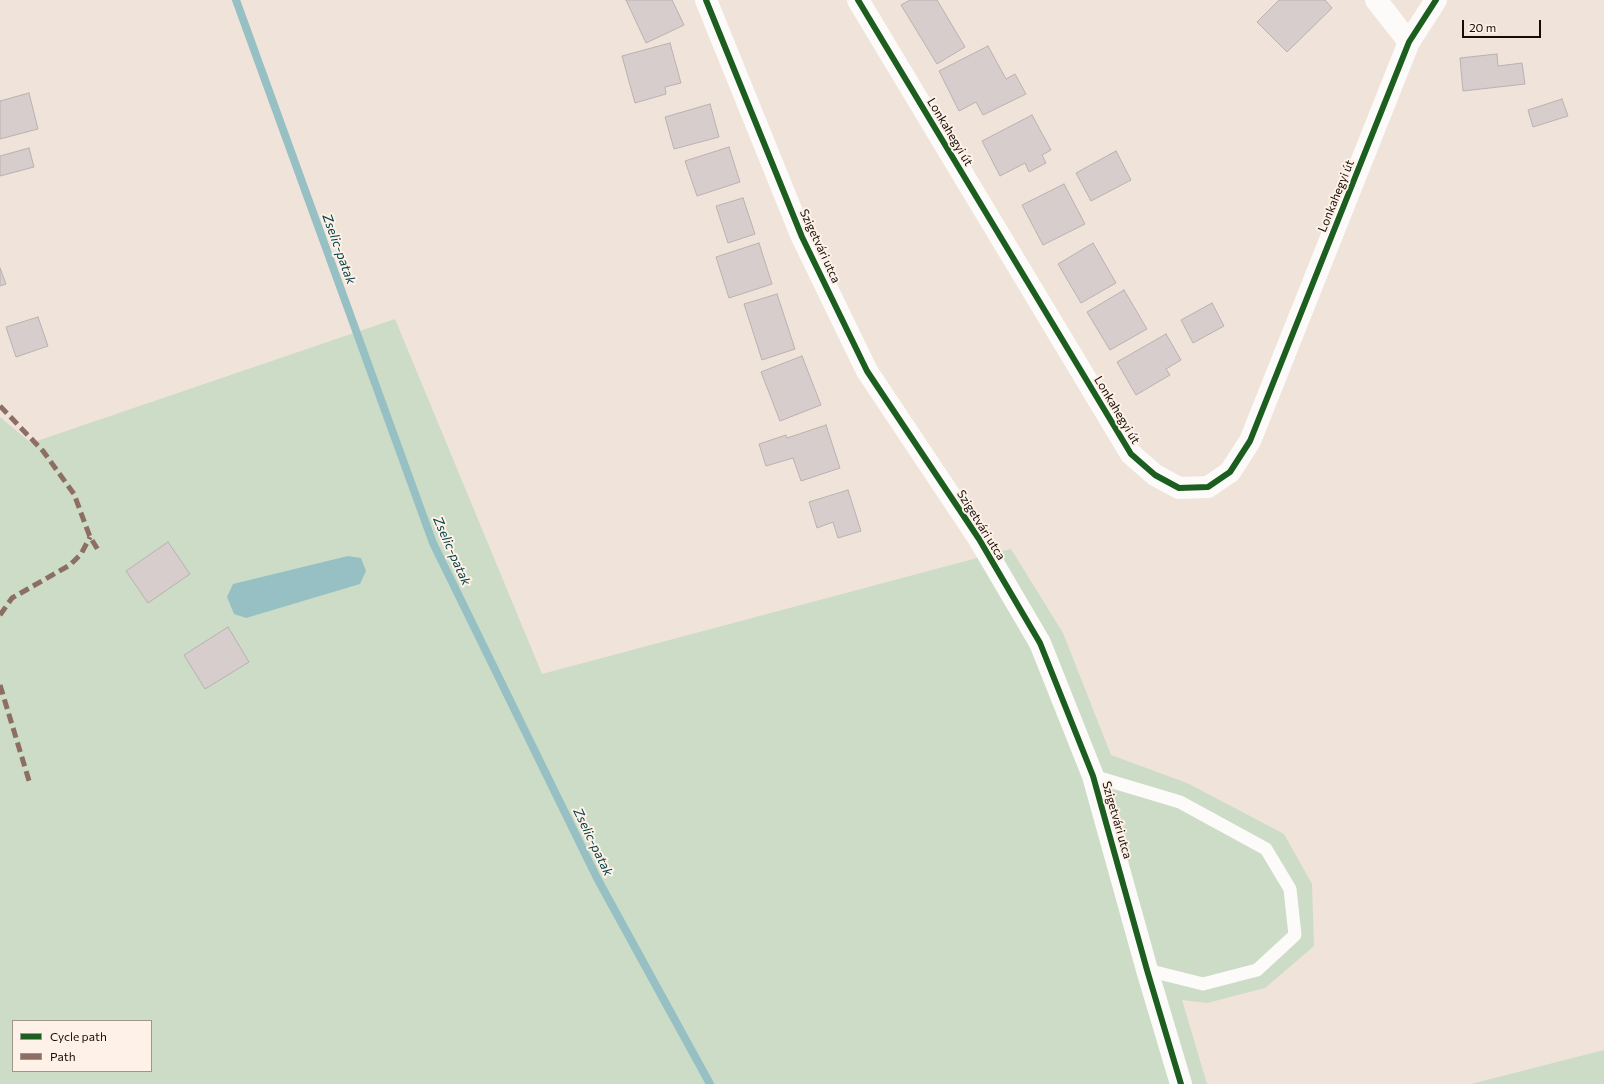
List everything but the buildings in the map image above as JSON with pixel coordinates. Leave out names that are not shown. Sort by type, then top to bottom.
[{"type":"street","name":"Szigetvári utca","points":[[706,0],[802,237],[867,371],[979,539],[1040,643],[1093,776],[1147,970],[1181,1084]]},
{"type":"street","name":"Lonkahegyi út","points":[[858,0],[1131,454],[1154,475],[1179,488],[1208,487],[1230,472],[1250,441],[1409,42],[1436,0]]},
{"type":"street","points":[[1376,0],[1409,42]]},
{"type":"lane","points":[[1093,776],[1180,802],[1266,849],[1290,889],[1295,934],[1257,970],[1203,984],[1147,970]]},
{"type":"green space","points":[[395,319],[542,674],[1011,549],[1063,633],[1111,755],[1187,783],[1284,834],[1312,884],[1314,946],[1265,988],[1207,1003],[1182,1000],[1207,1084],[0,1084],[0,417],[31,443]]},
{"type":"green space","points":[[1604,1050],[1604,1084],[1471,1084]]},
{"type":"water","points":[[348,556],[361,558],[366,571],[360,584],[246,618],[234,614],[227,597],[233,584]]},
{"type":"waterway","name":"Zselic-patak","points":[[236,0],[433,543],[597,878],[710,1084]]},
{"type":"marked path","points":[[0,406],[43,451],[74,494],[90,537],[100,553]]},
{"type":"marked path","points":[[0,615],[12,598],[70,565],[81,554],[90,537]]},
{"type":"marked path","points":[[0,685],[30,784]]},
{"type":"cycle path","points":[[706,0],[802,237],[867,371],[979,539],[1040,643],[1093,776],[1147,970],[1181,1084]]},
{"type":"cycle path","points":[[858,0],[1131,454],[1155,475],[1179,488],[1208,487],[1230,472],[1250,441],[1409,42],[1436,0]]}]
